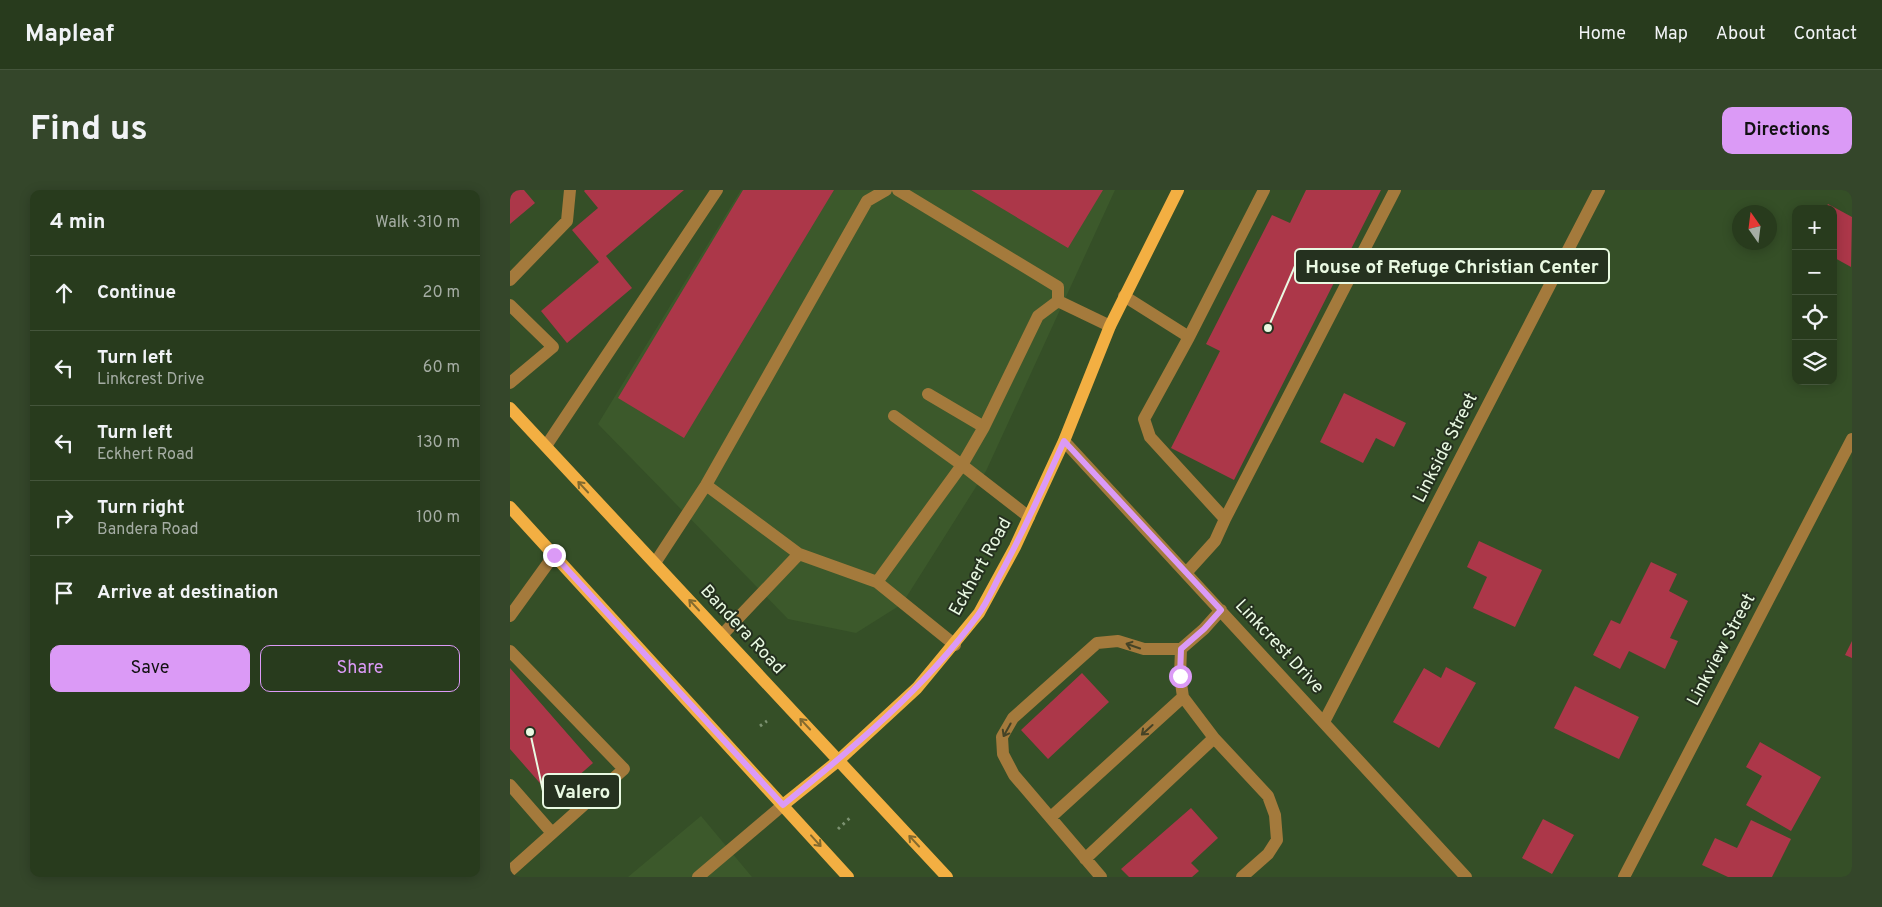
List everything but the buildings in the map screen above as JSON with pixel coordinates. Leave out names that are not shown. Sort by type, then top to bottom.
[{"type":"main road","name":"Eckhert Road","points":[[783,805],[839,760],[917,688],[979,613],[1029,517],[1064,441],[1110,326],[1178,190]]},
{"type":"main road","name":"Bandera Road","points":[[510,408],[947,877]]},
{"type":"main road","points":[[510,507],[848,877]]},
{"type":"street","points":[[510,280],[567,221],[570,190]]},
{"type":"street","points":[[546,446],[716,190]]},
{"type":"street","points":[[655,563],[706,485],[866,201],[886,190]]},
{"type":"street","points":[[898,190],[1058,287],[1058,301]]},
{"type":"street","points":[[1225,519],[1150,437],[1144,419],[1189,337],[1264,190]]},
{"type":"street","points":[[1186,573],[1214,541],[1395,190]]},
{"type":"street","name":"Linkside Street","points":[[1324,722],[1599,190]]},
{"type":"street","points":[[1124,296],[1189,337]]},
{"type":"street","points":[[1058,301],[1110,326]]},
{"type":"street","points":[[877,582],[962,465],[984,427],[1038,316],[1058,301]]},
{"type":"street","points":[[510,305],[553,347],[510,383]]},
{"type":"street","points":[[928,394],[984,427]]},
{"type":"street","points":[[894,416],[962,465],[1029,517]]},
{"type":"street","name":"Linkview Street","points":[[1624,877],[1852,439]]},
{"type":"street","name":"Linkcrest Drive","points":[[1064,441],[1466,877]]},
{"type":"street","points":[[706,485],[799,554],[877,582],[954,645]]},
{"type":"street","points":[[722,635],[799,554]]},
{"type":"street","points":[[510,616],[554,555]]},
{"type":"street","points":[[1101,877],[1014,775],[1003,754],[1002,737],[1013,718],[1097,643],[1118,641],[1144,649],[1181,649],[1204,629],[1221,610]]},
{"type":"street","points":[[1181,649],[1180,676],[1183,697],[1214,738],[1268,796],[1275,815],[1277,840],[1268,854],[1242,877]]},
{"type":"street","points":[[510,651],[624,769],[510,871]]},
{"type":"street","points":[[1050,817],[1183,697]]},
{"type":"street","points":[[1086,859],[1214,738]]},
{"type":"street","points":[[510,785],[552,833]]},
{"type":"street","name":"Eckhert Road","points":[[698,877],[783,805]]},
{"type":"path","points":[[760,726],[767,720]]},
{"type":"path","points":[[838,829],[852,816]]},
{"type":"shaded area","points":[[741,190],[1115,190],[986,471],[902,604],[856,633],[788,619],[598,424]]},
{"type":"shaded area","points":[[701,816],[752,877],[628,877]]},
{"type":"place","name":"House of Refuge Christian Center","points":[[1268,328]]},
{"type":"place","name":"Valero","points":[[530,732]]},
{"type":"route","points":[[554,555],[783,805],[839,760],[917,688],[979,613],[1015,547],[1064,441],[1221,610],[1204,629],[1181,649],[1180,676]]}]
